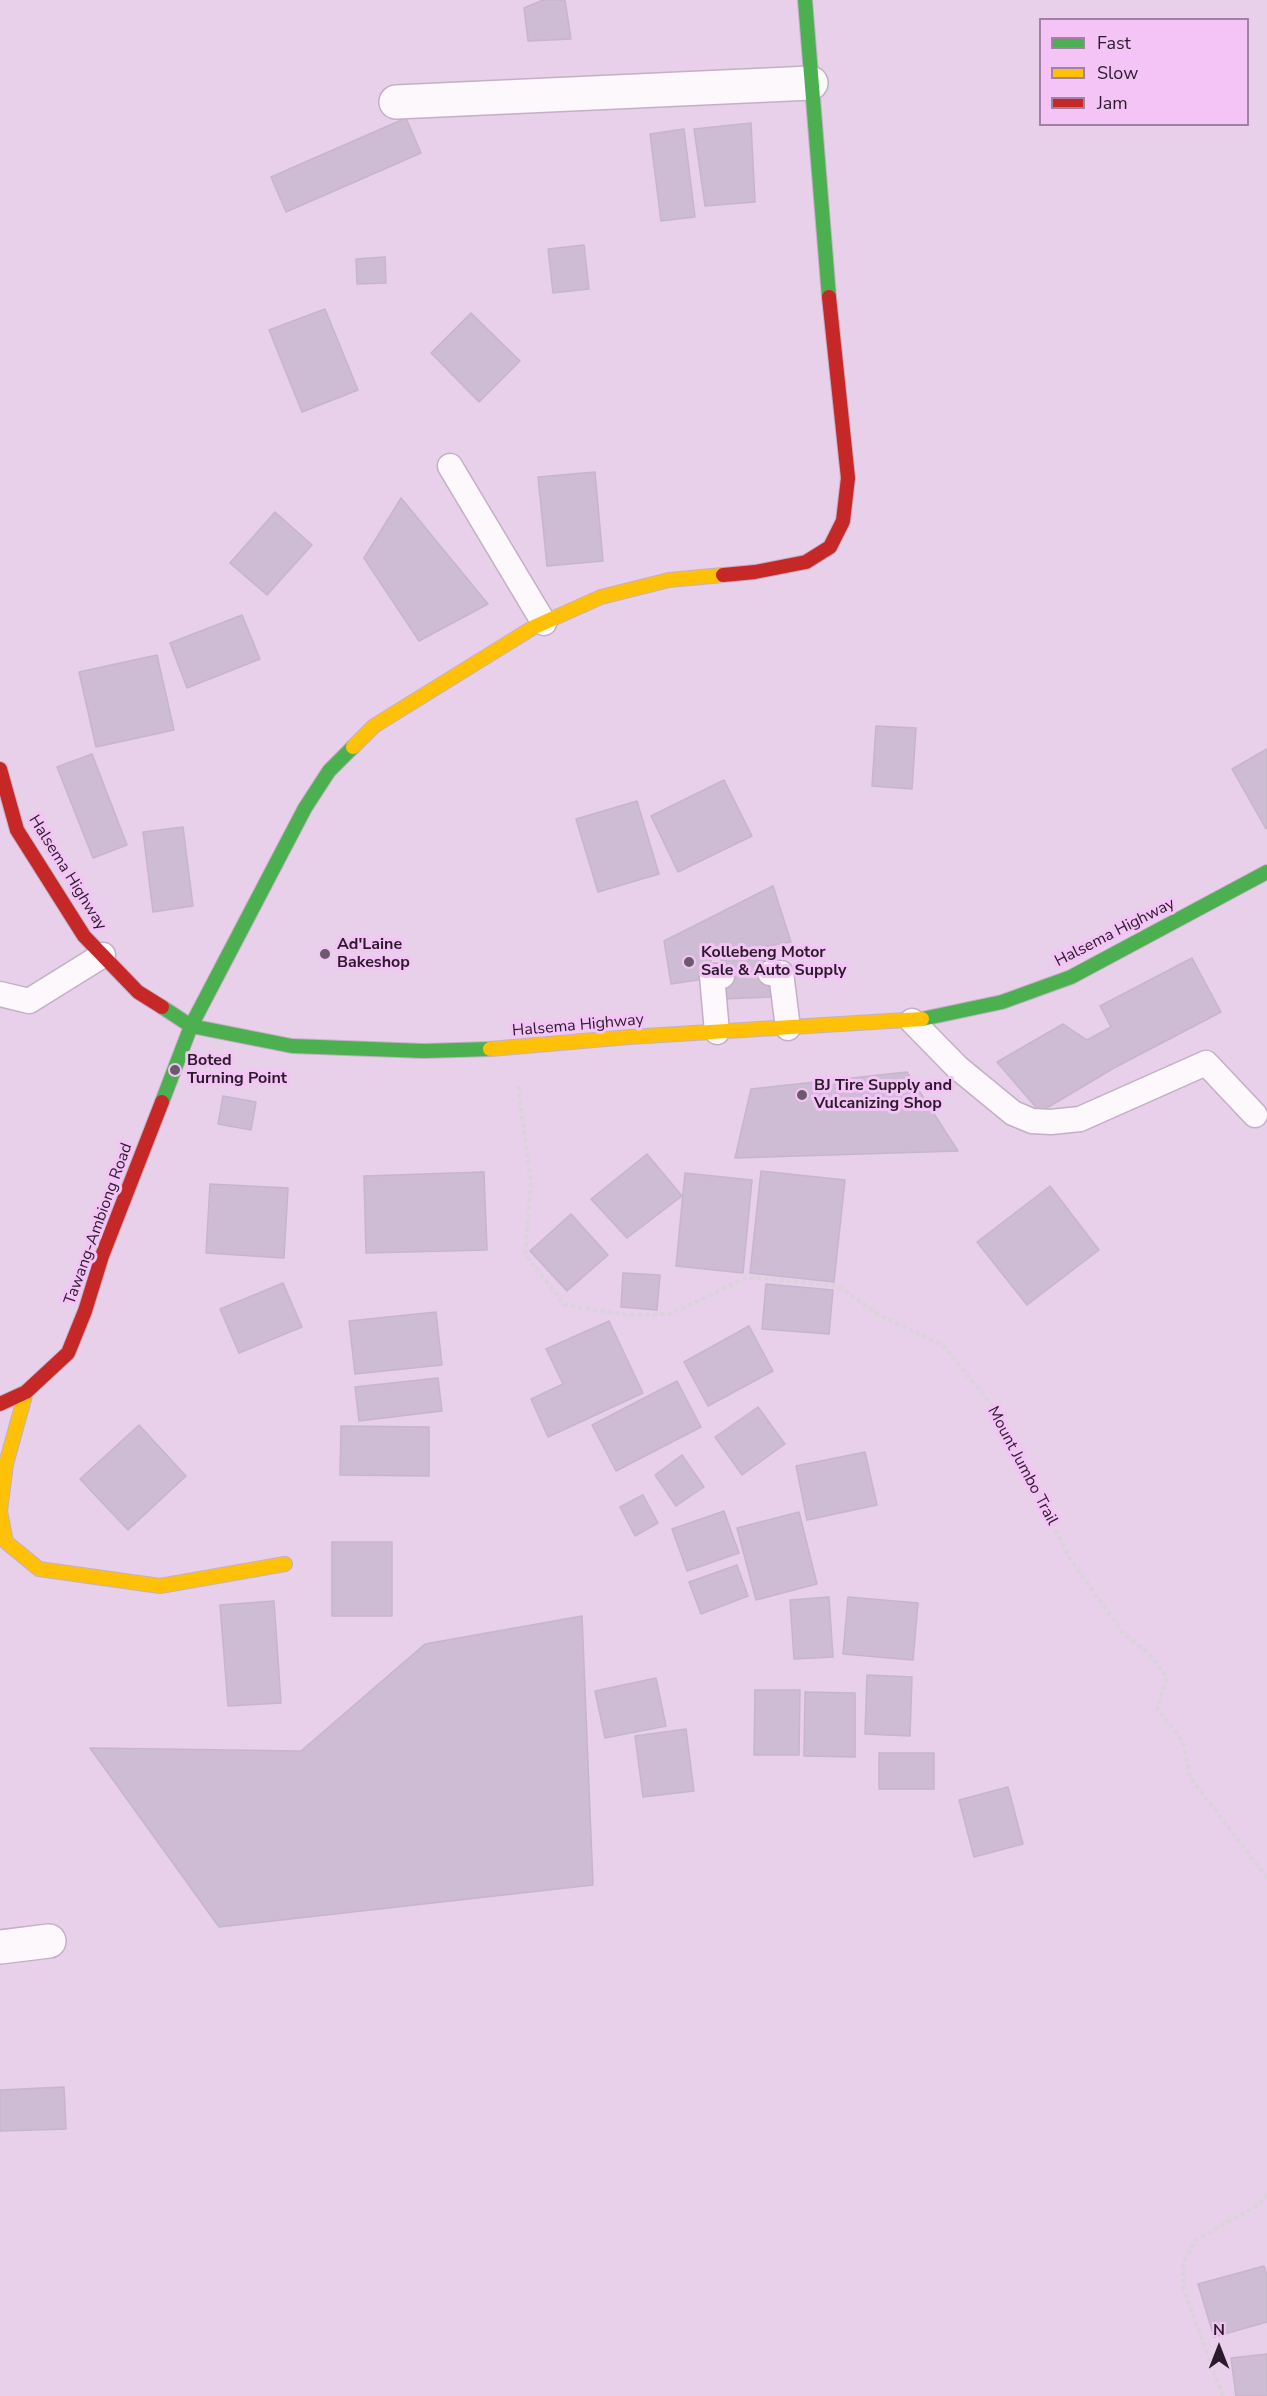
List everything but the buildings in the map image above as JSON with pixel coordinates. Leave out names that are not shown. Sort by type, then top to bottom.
[{"type":"main road","name":"Tawang-Ambiong Road","points":[[0,1404],[26,1392],[68,1353],[85,1311],[102,1256],[191,1026],[305,808],[329,771],[374,726],[544,623],[601,597],[669,580],[755,572],[806,562],[830,547],[843,522],[848,478],[829,292],[805,0]]},
{"type":"main road","name":"Halsema Highway","points":[[0,769],[17,830],[84,936],[138,992],[191,1026],[292,1046],[424,1052],[513,1048],[629,1037],[912,1021],[1002,1002],[1071,977],[1267,872]]},
{"type":"main road","points":[[26,1392],[6,1464],[0,1511],[6,1542],[39,1569],[160,1586],[285,1564]]},
{"type":"street","points":[[396,102],[811,82]]},
{"type":"street","points":[[0,1947],[49,1941]]},
{"type":"lane","points":[[450,466],[544,623]]},
{"type":"lane","points":[[0,994],[29,1001],[103,955]]},
{"type":"lane","points":[[770,973],[781,973],[788,1028]]},
{"type":"lane","points":[[717,1032],[712,976],[722,976]]},
{"type":"lane","points":[[912,1021],[957,1066],[1013,1113],[1032,1121],[1080,1119],[1206,1063],[1255,1115]]},
{"type":"path","name":"Mount Jumbo Trail","points":[[513,1048],[531,1182],[525,1255],[565,1305],[627,1315],[670,1314],[748,1277],[838,1286],[879,1315],[943,1345],[994,1408],[1072,1562],[1124,1634],[1148,1653],[1167,1677],[1157,1709],[1183,1742],[1190,1777],[1267,1878]]},
{"type":"path","points":[[1223,2396],[1183,2288],[1183,2263],[1196,2240],[1260,2204],[1267,2194]]},
{"type":"traffic: fast","points":[[805,0],[829,297]]},
{"type":"traffic: fast","points":[[162,1102],[191,1026],[305,808],[329,771],[353,747]]},
{"type":"traffic: fast","points":[[922,1019],[1002,1002],[1071,977],[1267,872]]},
{"type":"traffic: fast","points":[[162,1007],[191,1026],[292,1046],[424,1051],[490,1049]]},
{"type":"traffic: slow","points":[[353,747],[374,726],[534,627],[601,597],[669,580],[723,575]]},
{"type":"traffic: slow","points":[[490,1049],[629,1037],[922,1019]]},
{"type":"traffic: slow","points":[[26,1392],[6,1464],[0,1511],[6,1542],[39,1569],[160,1586],[285,1564]]},
{"type":"traffic: jam","points":[[723,575],[755,572],[806,562],[830,547],[843,521],[848,478],[829,297]]},
{"type":"traffic: jam","points":[[0,769],[17,830],[84,936],[138,992],[162,1007]]},
{"type":"traffic: jam","points":[[0,1404],[26,1392],[68,1353],[85,1311],[102,1256],[162,1102]]},
{"type":"place","name":"Ad'Laine Bakeshop","points":[[325,954]]},
{"type":"place","name":"Kollebeng Motor Sale & Auto Supply","points":[[689,962]]},
{"type":"place","name":"Boted Turning Point","points":[[175,1070]]},
{"type":"place","name":"BJ Tire Supply and Vulcanizing Shop","points":[[802,1095]]}]
